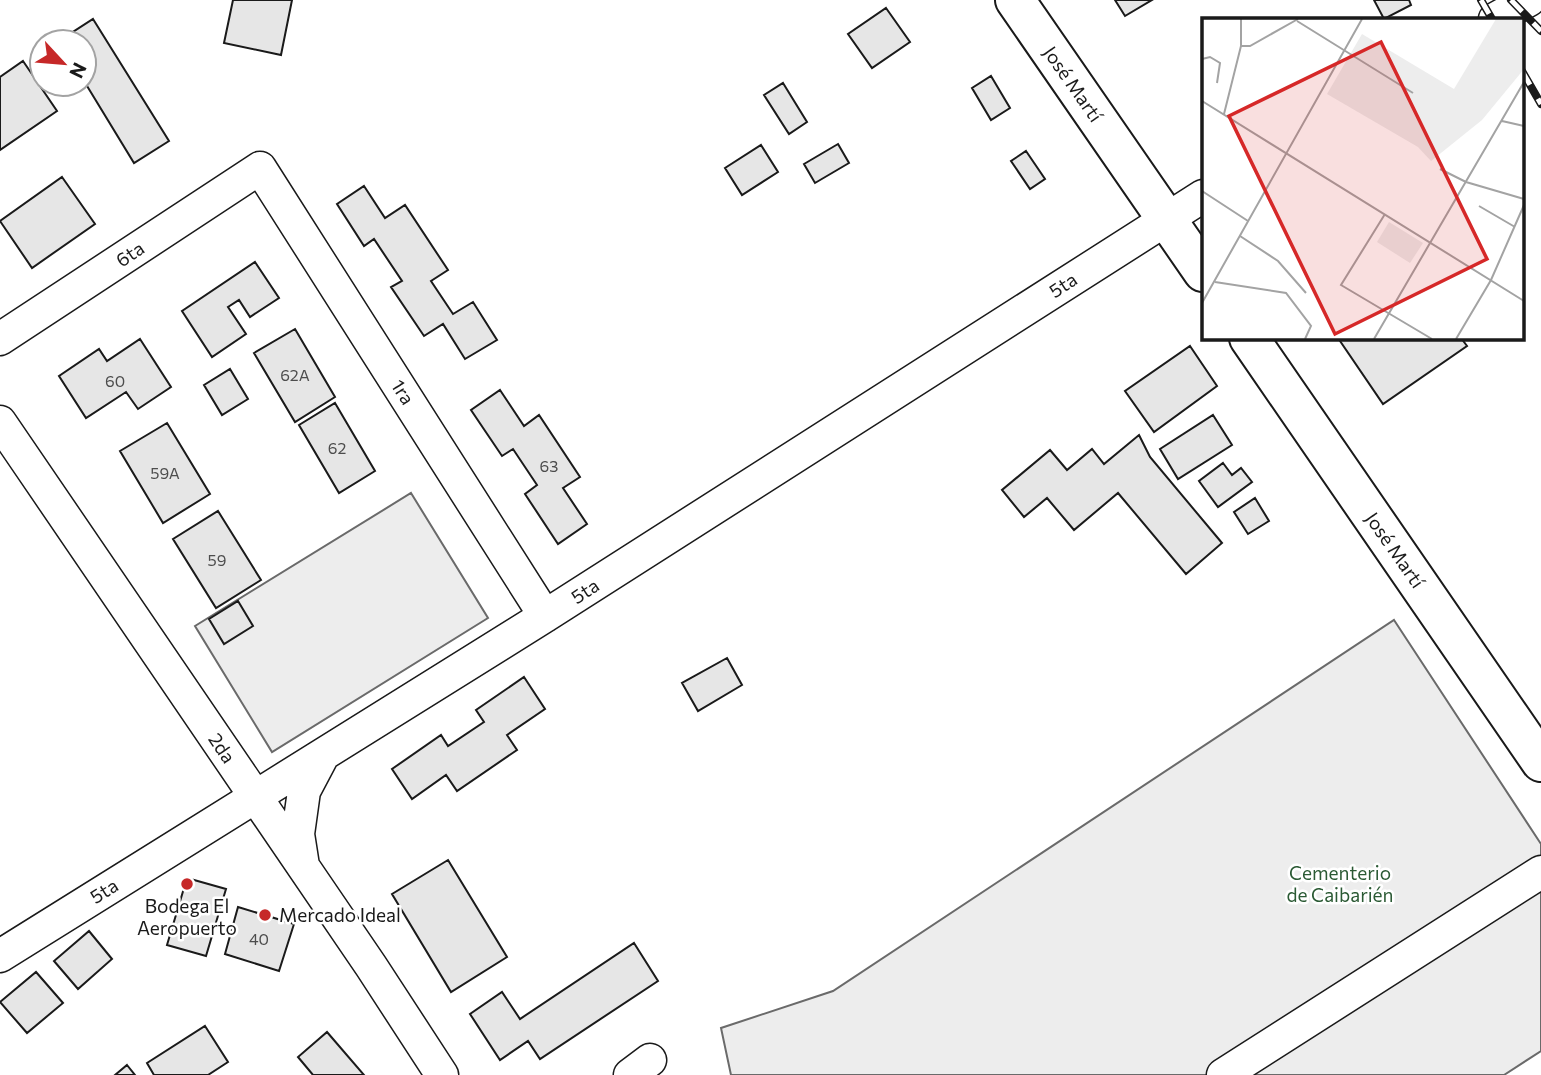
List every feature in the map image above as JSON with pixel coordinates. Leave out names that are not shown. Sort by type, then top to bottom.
[{"type":"main road","name":"José Martí","points":[[1014,0],[1202,271]]},
{"type":"main road","name":"José Martí","points":[[1250,340],[1541,762]]},
{"type":"street","points":[[1497,18],[1529,0]]},
{"type":"street","name":"6ta","points":[[0,339],[260,168]]},
{"type":"street","name":"1ra","points":[[260,168],[545,617]]},
{"type":"street","points":[[1167,219],[1202,197]]},
{"type":"street","name":"5ta","points":[[0,956],[545,617],[1167,219]]},
{"type":"street","name":"2da","points":[[0,422],[442,1075]]},
{"type":"street","points":[[303,867],[298,834],[304,791],[323,753]]},
{"type":"street","points":[[1223,1075],[1541,872]]},
{"type":"shaded area","points":[[411,493],[488,618],[272,752],[195,626]]},
{"type":"shaded area","name":"Cementerio de Caibarién","points":[[1394,620],[1541,844],[1541,1051],[1504,1075],[731,1075],[721,1028],[833,991]]},
{"type":"building","points":[[233,0],[292,0],[281,55],[224,43]]},
{"type":"building","points":[[1115,0],[1152,0],[1125,16]]},
{"type":"building","points":[[1374,0],[1409,0],[1411,5],[1383,18]]},
{"type":"building","points":[[886,8],[910,42],[872,68],[848,34]]},
{"type":"building","points":[[93,19],[169,141],[134,163],[94,98],[98,98],[98,28],[79,28]]},
{"type":"building","points":[[23,61],[28,68],[28,98],[48,98],[57,111],[0,150],[0,77]]},
{"type":"building","points":[[991,76],[1010,108],[991,120],[972,88]]},
{"type":"building","points":[[783,83],[807,122],[789,134],[764,95]]},
{"type":"building","points":[[838,144],[849,163],[815,183],[804,164]]},
{"type":"building","points":[[761,145],[778,172],[742,195],[725,168]]},
{"type":"building","points":[[1026,151],[1045,179],[1030,189],[1011,161]]},
{"type":"building","points":[[62,177],[95,224],[32,268],[0,221]]},
{"type":"building","points":[[364,186],[385,218],[405,205],[448,270],[431,281],[453,314],[473,302],[497,340],[465,359],[443,324],[424,336],[391,287],[402,281],[374,239],[364,246],[337,204]]},
{"type":"building","points":[[255,262],[279,298],[250,317],[239,300],[228,307],[246,334],[212,357],[182,311]]},
{"type":"building","points":[[295,329],[335,397],[295,422],[254,353]]},
{"type":"building","points":[[140,339],[171,387],[138,409],[126,392],[86,418],[59,376],[99,349],[107,361]]},
{"type":"building","points":[[1339,340],[1462,340],[1467,346],[1383,404]]},
{"type":"building","points":[[1190,346],[1217,386],[1154,432],[1125,391]]},
{"type":"building","points":[[230,369],[248,399],[222,415],[204,385]]},
{"type":"building","points":[[500,390],[524,426],[539,415],[580,477],[563,488],[587,524],[558,544],[525,494],[537,485],[513,449],[502,456],[471,410]]},
{"type":"building","points":[[335,403],[375,471],[339,493],[299,425]]},
{"type":"building","points":[[1213,415],[1232,445],[1178,479],[1160,449]]},
{"type":"building","points":[[167,423],[210,494],[163,523],[120,451]]},
{"type":"building","points":[[1139,435],[1150,457],[1222,543],[1186,574],[1118,493],[1074,530],[1047,498],[1024,517],[1002,490],[1050,450],[1067,470],[1092,449],[1104,464]]},
{"type":"building","points":[[1223,463],[1232,475],[1241,468],[1252,482],[1218,507],[1199,481]]},
{"type":"building","points":[[1255,498],[1269,521],[1248,534],[1234,512]]},
{"type":"building","points":[[218,511],[261,580],[216,608],[173,539]]},
{"type":"building","points":[[238,601],[253,626],[224,644],[209,619]]},
{"type":"building","points":[[727,658],[742,685],[698,711],[682,683]]},
{"type":"building","points":[[524,677],[545,709],[507,735],[517,750],[457,791],[446,775],[412,799],[392,769],[441,735],[448,746],[484,722],[476,710]]},
{"type":"building","points":[[448,860],[507,957],[451,992],[392,894]]},
{"type":"building","points":[[187,878],[226,889],[206,956],[167,945]]},
{"type":"building","points":[[238,907],[294,924],[279,971],[225,954]]},
{"type":"building","points":[[89,931],[112,959],[78,989],[54,961]]},
{"type":"building","points":[[634,943],[658,981],[540,1059],[528,1041],[500,1060],[470,1014],[502,992],[520,1019]]},
{"type":"building","points":[[36,972],[63,1003],[27,1033],[0,1002]]},
{"type":"building","points":[[205,1026],[228,1062],[208,1075],[154,1075],[147,1063]]},
{"type":"building","points":[[327,1032],[364,1075],[313,1075],[298,1057]]},
{"type":"building","points":[[127,1065],[135,1075],[115,1075]]},
{"type":"railway","points":[[1481,0],[1491,18]]},
{"type":"railway","points":[[1511,0],[1541,31]]},
{"type":"railway","points":[[1524,74],[1541,104]]},
{"type":"place","name":"Bodega El Aeropuerto","points":[[187,884]]},
{"type":"place","name":"Mercado Ideal","points":[[265,915]]}]
